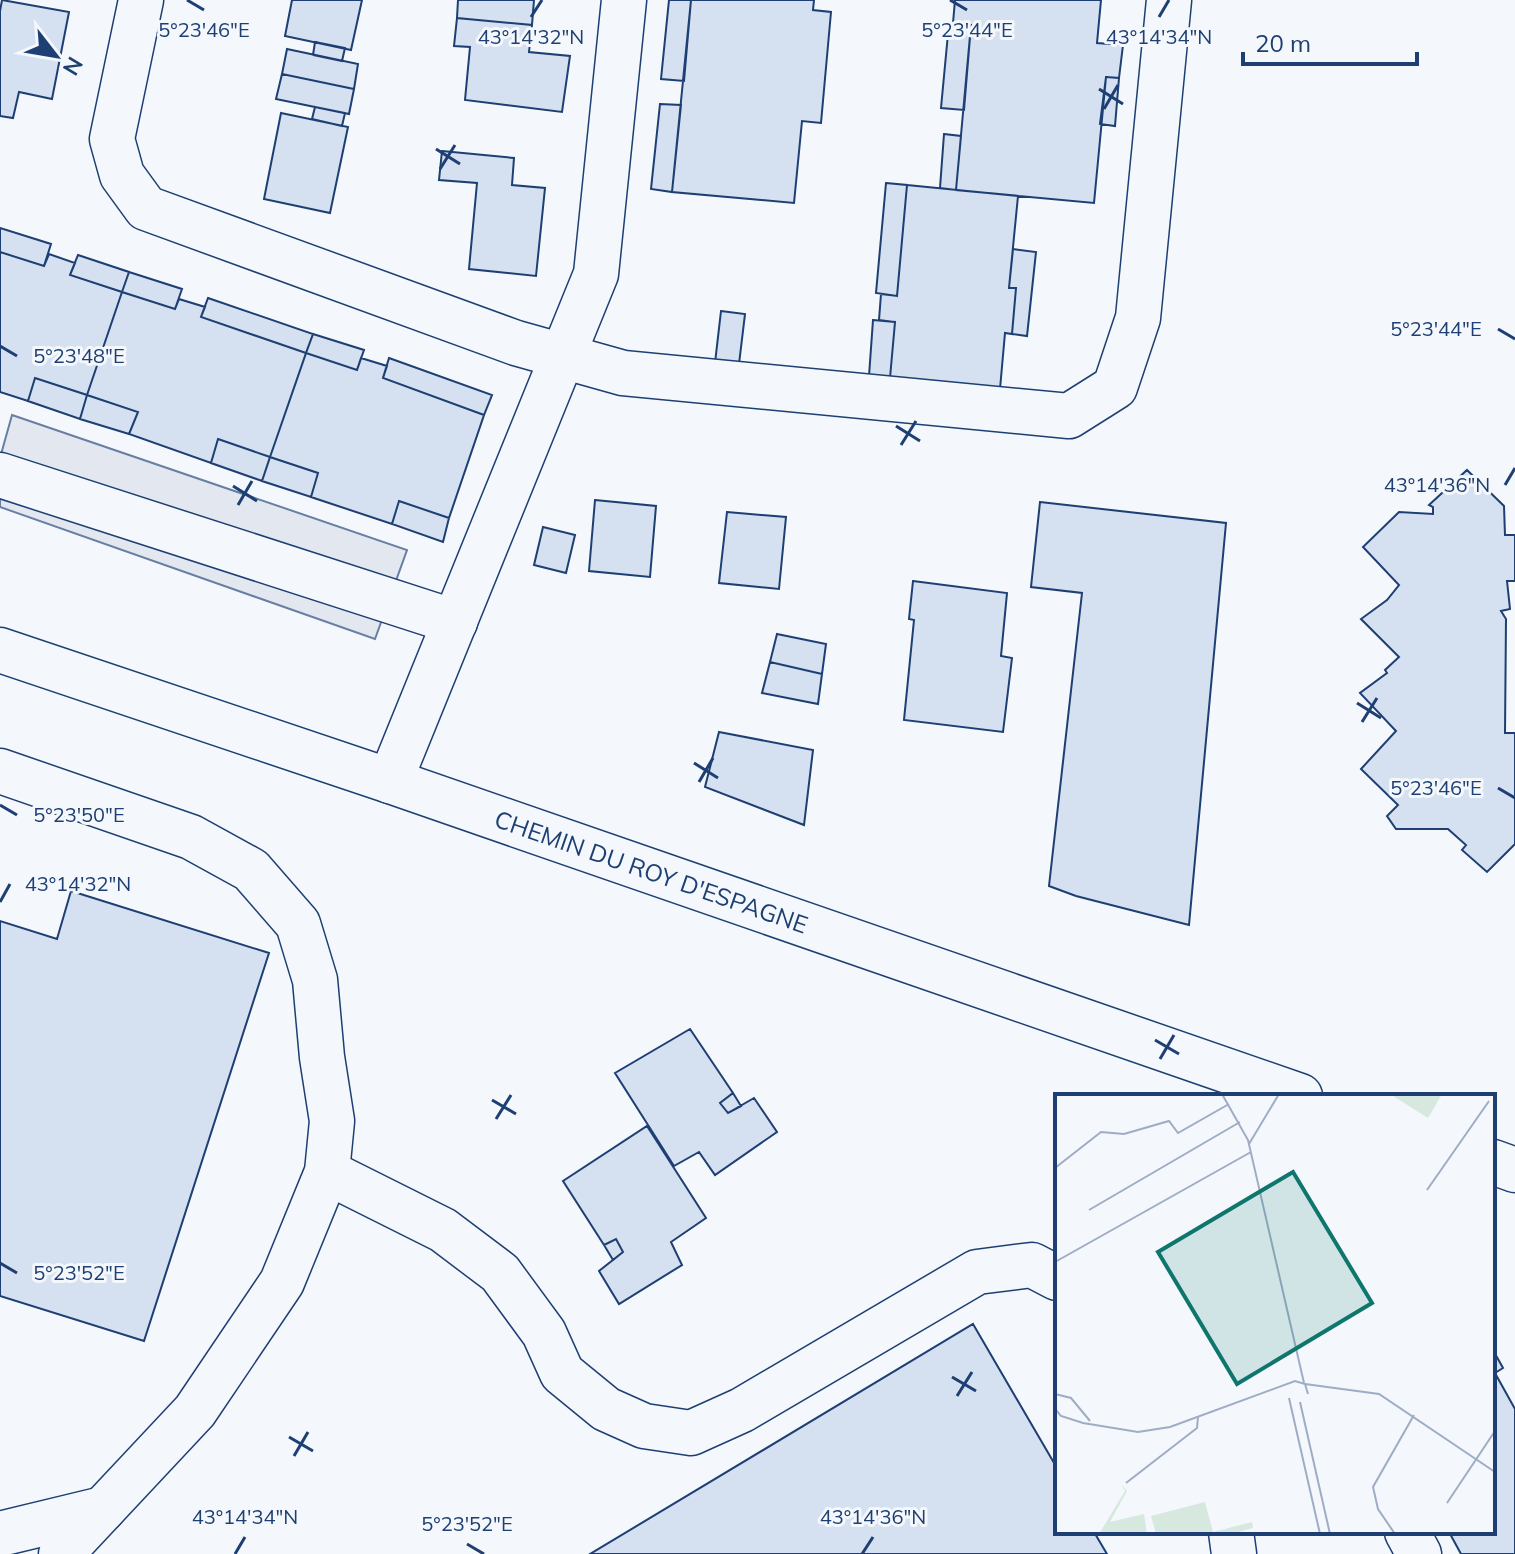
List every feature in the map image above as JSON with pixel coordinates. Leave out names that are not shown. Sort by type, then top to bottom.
[{"type":"street","points":[[141,0],[112,139],[122,175],[146,208],[516,343],[623,373],[1069,416],[1115,387],[1138,318],[1169,0]]},
{"type":"street","points":[[390,781],[596,274],[624,0]]},
{"type":"street","points":[[0,475],[455,622]]},
{"type":"street","name":"CHEMIN DU ROY D'ESPAGNE","points":[[0,650],[390,781],[1294,1094]]},
{"type":"street","points":[[0,771],[191,837],[251,870],[298,924],[315,980],[332,1121],[327,1172],[282,1282],[195,1411],[62,1554]]},
{"type":"street","points":[[1495,1163],[1515,1170]]},
{"type":"street","points":[[327,1172],[443,1230],[500,1273],[544,1333],[562,1373],[606,1409],[644,1426],[691,1433],[742,1410],[977,1272],[1032,1265],[1055,1277]]},
{"type":"street","points":[[0,1534],[103,1509]]},
{"type":"street","points":[[1231,1534],[1234,1554]]},
{"type":"street","points":[[1408,1534],[1419,1554]]},
{"type":"shaded area","points":[[12,415],[407,550],[375,639],[0,507],[0,458]]},
{"type":"building","points":[[2,0],[69,12],[52,99],[19,92],[13,118],[0,116]]},
{"type":"building","points":[[292,0],[362,0],[351,50],[285,36]]},
{"type":"building","points":[[458,0],[534,0],[532,25],[457,18]]},
{"type":"building","points":[[669,0],[691,0],[684,81],[661,79]]},
{"type":"building","points":[[691,0],[814,0],[813,10],[831,12],[821,123],[802,121],[794,203],[672,192]]},
{"type":"building","points":[[955,0],[1101,0],[1097,43],[1123,45],[1119,78],[1106,77],[1094,203],[956,190],[971,25],[953,23]]},
{"type":"building","points":[[457,18],[532,25],[529,52],[570,56],[562,112],[465,100],[470,47],[454,46]]},
{"type":"building","points":[[949,23],[971,25],[964,110],[941,108]]},
{"type":"building","points":[[315,42],[345,48],[342,61],[313,55]]},
{"type":"building","points":[[287,49],[358,64],[354,89],[282,74]]},
{"type":"building","points":[[282,74],[354,89],[349,114],[276,99]]},
{"type":"building","points":[[1106,77],[1119,78],[1115,126],[1100,124]]},
{"type":"building","points":[[660,104],[681,105],[672,192],[651,189]]},
{"type":"building","points":[[315,107],[345,113],[342,126],[312,119]]},
{"type":"building","points":[[281,113],[348,127],[330,213],[264,199]]},
{"type":"building","points":[[944,134],[961,136],[956,190],[940,188]]},
{"type":"building","points":[[442,151],[514,158],[512,185],[545,188],[536,276],[469,269],[477,183],[439,180]]},
{"type":"building","points":[[886,183],[907,185],[897,296],[876,293]]},
{"type":"building","points":[[907,185],[1018,196],[1009,288],[1016,288],[1012,334],[1005,333],[1000,389],[890,378],[895,322],[879,320],[881,294],[897,296]]},
{"type":"building","points":[[0,228],[51,244],[44,266],[0,252]]},
{"type":"building","points":[[1013,249],[1036,252],[1027,336],[1012,334],[1016,288],[1009,288]]},
{"type":"building","points":[[0,252],[44,266],[49,254],[75,263],[70,275],[122,292],[87,395],[35,378],[28,401],[0,392]]},
{"type":"building","points":[[78,255],[129,272],[122,292],[70,275]]},
{"type":"building","points":[[129,272],[182,289],[175,309],[122,292]]},
{"type":"building","points":[[122,292],[175,309],[179,299],[205,307],[201,317],[306,353],[270,457],[218,439],[211,463],[129,434],[138,412],[87,395]]},
{"type":"building","points":[[208,298],[313,334],[306,353],[201,317]]},
{"type":"building","points":[[721,311],[745,314],[739,364],[715,363]]},
{"type":"building","points":[[873,320],[895,322],[890,378],[869,376]]},
{"type":"building","points":[[313,334],[364,350],[357,370],[306,353]]},
{"type":"building","points":[[306,353],[357,370],[361,358],[387,366],[383,378],[484,415],[449,518],[399,501],[392,524],[311,497],[318,473],[270,457]]},
{"type":"building","points":[[389,358],[492,395],[484,415],[383,378]]},
{"type":"building","points":[[35,378],[87,395],[80,419],[28,401]]},
{"type":"building","points":[[87,395],[138,412],[129,434],[80,419]]},
{"type":"building","points":[[218,439],[270,457],[262,481],[211,463]]},
{"type":"building","points":[[270,457],[318,473],[311,497],[262,481]]},
{"type":"building","points":[[1467,470],[1504,506],[1505,535],[1515,535],[1515,581],[1507,581],[1510,609],[1501,611],[1506,619],[1505,733],[1515,733],[1515,844],[1487,872],[1462,850],[1466,845],[1448,829],[1396,829],[1387,816],[1398,805],[1361,769],[1396,731],[1360,693],[1387,673],[1385,670],[1399,657],[1361,619],[1387,600],[1399,585],[1363,547],[1399,512],[1433,514],[1433,507],[1429,505]]},
{"type":"building","points":[[595,500],[656,506],[650,577],[589,571]]},
{"type":"building","points":[[399,501],[449,518],[443,542],[392,524]]},
{"type":"building","points":[[1040,502],[1226,523],[1189,925],[1049,886],[1082,593],[1031,587]]},
{"type":"building","points":[[727,512],[786,517],[779,589],[719,583]]},
{"type":"building","points":[[543,527],[575,535],[566,573],[534,565]]},
{"type":"building","points":[[913,581],[1007,593],[1001,656],[1012,658],[1003,732],[904,720],[914,620],[909,619]]},
{"type":"building","points":[[777,634],[826,644],[822,674],[770,662]]},
{"type":"building","points":[[770,662],[822,674],[818,704],[762,693]]},
{"type":"building","points":[[719,732],[813,750],[804,825],[705,787]]},
{"type":"building","points":[[71,891],[269,953],[144,1341],[0,1296],[0,921],[57,939]]},
{"type":"building","points":[[690,1029],[733,1093],[720,1103],[728,1113],[754,1098],[777,1132],[715,1175],[699,1152],[674,1166],[615,1073]]},
{"type":"building","points":[[733,1093],[741,1106],[728,1113],[720,1103]]},
{"type":"building","points":[[647,1126],[706,1218],[671,1242],[682,1265],[619,1304],[599,1271],[623,1252],[616,1239],[604,1245],[563,1181]]},
{"type":"building","points":[[616,1239],[623,1252],[613,1260],[604,1245]]},
{"type":"building","points":[[973,1324],[1055,1465],[1055,1534],[1095,1534],[1107,1554],[590,1554]]},
{"type":"building","points":[[1495,1354],[1503,1368],[1495,1373]]},
{"type":"building","points":[[1495,1373],[1515,1409],[1515,1554],[1461,1554],[1450,1534],[1495,1534]]}]
